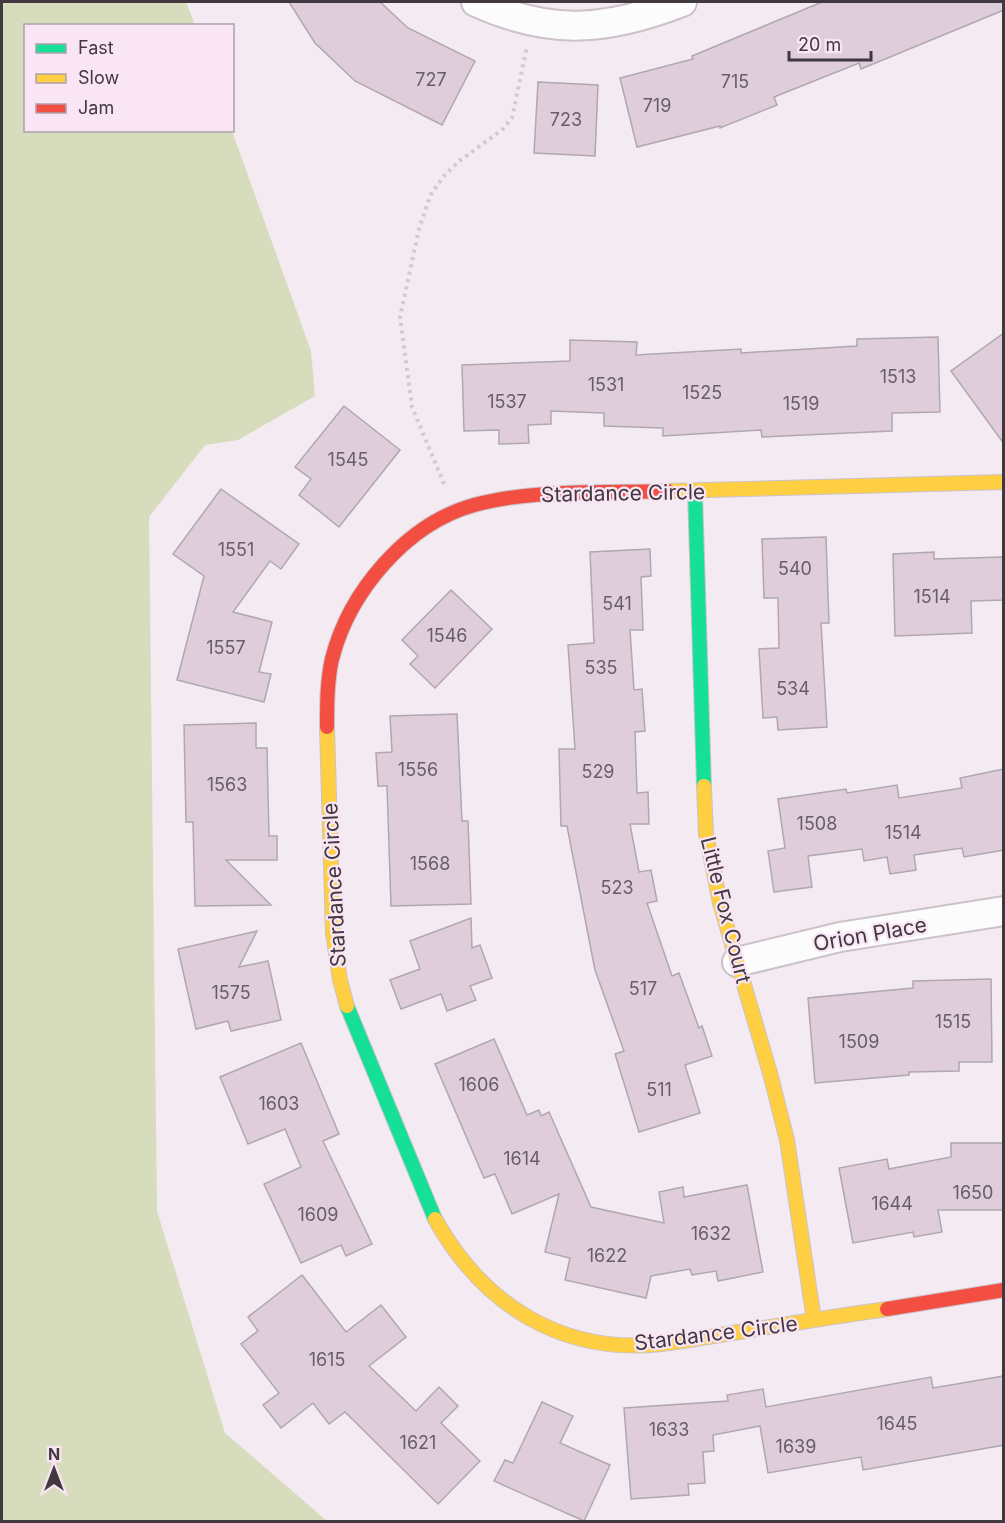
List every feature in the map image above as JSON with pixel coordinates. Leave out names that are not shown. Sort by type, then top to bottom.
[{"type":"street","points":[[476,2],[532,22],[570,26],[601,25],[637,18],[682,2]]},
{"type":"street","name":"Stardance Circle","points":[[1004,482],[523,496],[455,511],[417,534],[400,548],[385,564],[359,600],[340,634],[333,655],[328,680],[327,711],[336,962],[346,1005],[436,1220],[464,1263],[500,1300],[539,1324],[577,1339],[618,1346],[662,1344],[1004,1290]]},
{"type":"street","name":"Little Fox Court","points":[[695,492],[706,834],[714,881],[770,1073],[787,1140],[813,1320]]},
{"type":"street","name":"Orion Place","points":[[737,962],[840,937],[1004,911]]},
{"type":"path","points":[[455,511],[411,407],[400,317],[419,229],[430,196],[453,166],[502,129],[512,118],[532,22]]},
{"type":"green space","points":[[2,2],[186,2],[195,24],[24,24],[24,132],[232,132],[311,351],[315,396],[238,440],[205,445],[149,517],[157,1211],[225,1433],[327,1521],[2,1521]]},
{"type":"building","points":[[289,2],[380,2],[408,28],[475,61],[442,125],[355,81],[315,43]]},
{"type":"building","points":[[822,2],[1004,2],[1004,10],[861,69],[859,63],[774,97],[777,105],[720,128],[720,126],[637,147],[620,78],[693,59],[692,56]]},
{"type":"building","points":[[538,82],[598,85],[595,156],[534,153]]},
{"type":"building","points":[[1004,333],[1004,444],[951,371]]},
{"type":"building","points":[[938,337],[940,412],[892,413],[892,431],[762,437],[761,430],[663,436],[663,428],[604,426],[604,413],[551,411],[551,424],[528,425],[529,443],[499,444],[499,430],[464,431],[462,365],[570,361],[570,340],[637,342],[636,355],[741,349],[741,353],[857,346],[857,339]]},
{"type":"building","points":[[344,406],[400,450],[339,527],[299,495],[311,479],[295,467]]},
{"type":"building","points":[[221,489],[299,544],[281,569],[270,561],[233,612],[272,622],[259,672],[271,674],[264,702],[177,680],[204,576],[173,554]]},
{"type":"building","points":[[826,537],[829,623],[821,623],[827,727],[778,730],[777,717],[763,718],[759,649],[779,648],[778,598],[764,598],[762,539]]},
{"type":"building","points":[[650,549],[651,576],[641,577],[643,630],[630,630],[634,690],[642,689],[645,731],[635,732],[637,793],[648,792],[649,824],[630,824],[639,872],[651,870],[657,901],[647,903],[672,976],[679,973],[712,1056],[685,1065],[700,1113],[639,1132],[615,1054],[624,1051],[595,970],[567,826],[561,826],[559,749],[575,749],[568,645],[594,643],[590,552]]},
{"type":"building","points":[[934,552],[934,559],[1004,557],[1004,600],[971,601],[972,633],[895,636],[893,554]]},
{"type":"building","points":[[451,590],[492,629],[435,688],[410,664],[418,656],[402,640]]},
{"type":"building","points":[[457,714],[462,821],[468,821],[471,904],[391,906],[387,786],[378,786],[376,753],[392,752],[390,716]]},
{"type":"building","points":[[256,723],[256,748],[267,748],[269,836],[277,836],[277,860],[226,860],[271,905],[195,906],[193,822],[186,822],[184,725]]},
{"type":"building","points":[[1004,769],[1004,850],[964,857],[962,848],[914,855],[916,870],[890,874],[887,857],[864,861],[862,849],[808,856],[812,887],[774,892],[768,851],[785,848],[778,799],[846,789],[847,793],[897,785],[899,798],[962,788],[960,778]]},
{"type":"building","points":[[471,918],[472,948],[480,945],[492,978],[470,986],[476,1000],[447,1011],[441,994],[401,1009],[390,980],[420,969],[410,941]]},
{"type":"building","points":[[257,931],[239,967],[268,961],[281,1020],[231,1031],[228,1021],[196,1029],[178,949]]},
{"type":"building","points":[[991,979],[992,1062],[959,1062],[959,1071],[909,1072],[909,1075],[815,1083],[808,998],[913,988],[913,981]]},
{"type":"building","points":[[494,1039],[527,1115],[539,1110],[541,1116],[549,1112],[591,1207],[664,1223],[659,1192],[683,1187],[684,1197],[747,1185],[763,1272],[718,1281],[716,1271],[692,1275],[690,1269],[651,1276],[646,1298],[565,1280],[570,1258],[545,1252],[559,1194],[512,1214],[495,1174],[484,1178],[435,1064]]},
{"type":"building","points":[[301,1043],[339,1134],[323,1141],[372,1244],[346,1256],[341,1245],[301,1263],[264,1184],[301,1167],[285,1129],[248,1144],[220,1077]]},
{"type":"building","points":[[951,1143],[1004,1143],[1004,1210],[938,1210],[942,1232],[914,1237],[913,1232],[853,1243],[839,1168],[887,1159],[889,1169],[951,1157]]},
{"type":"building","points":[[302,1275],[346,1332],[381,1305],[406,1337],[369,1366],[416,1411],[439,1387],[458,1406],[441,1423],[480,1461],[438,1504],[345,1412],[329,1424],[313,1403],[281,1428],[263,1405],[279,1393],[241,1344],[258,1331],[248,1317]]},
{"type":"building","points":[[1004,1376],[1004,1445],[863,1470],[861,1457],[768,1473],[760,1426],[713,1435],[714,1451],[703,1452],[705,1483],[688,1484],[689,1495],[631,1499],[624,1408],[728,1401],[727,1395],[763,1389],[766,1407],[931,1377],[933,1388]]},
{"type":"building","points":[[542,1402],[573,1416],[560,1443],[610,1465],[584,1521],[494,1481],[505,1460],[513,1463]]},
{"type":"traffic: fast","points":[[695,492],[704,786]]},
{"type":"traffic: fast","points":[[347,1006],[435,1219]]},
{"type":"traffic: slow","points":[[668,491],[1004,482]]},
{"type":"traffic: slow","points":[[327,727],[333,933],[340,980],[347,1006]]},
{"type":"traffic: slow","points":[[704,786],[706,834],[720,903],[770,1073],[787,1140],[814,1320]]},
{"type":"traffic: slow","points":[[435,1219],[454,1250],[502,1299],[529,1318],[559,1332],[591,1341],[626,1345],[662,1344],[887,1309]]},
{"type":"traffic: jam","points":[[327,727],[328,684],[332,659],[340,634],[352,609],[366,586],[384,564],[404,544],[426,528],[449,514],[474,505],[520,496],[668,491]]},
{"type":"traffic: jam","points":[[887,1309],[1004,1290]]}]
